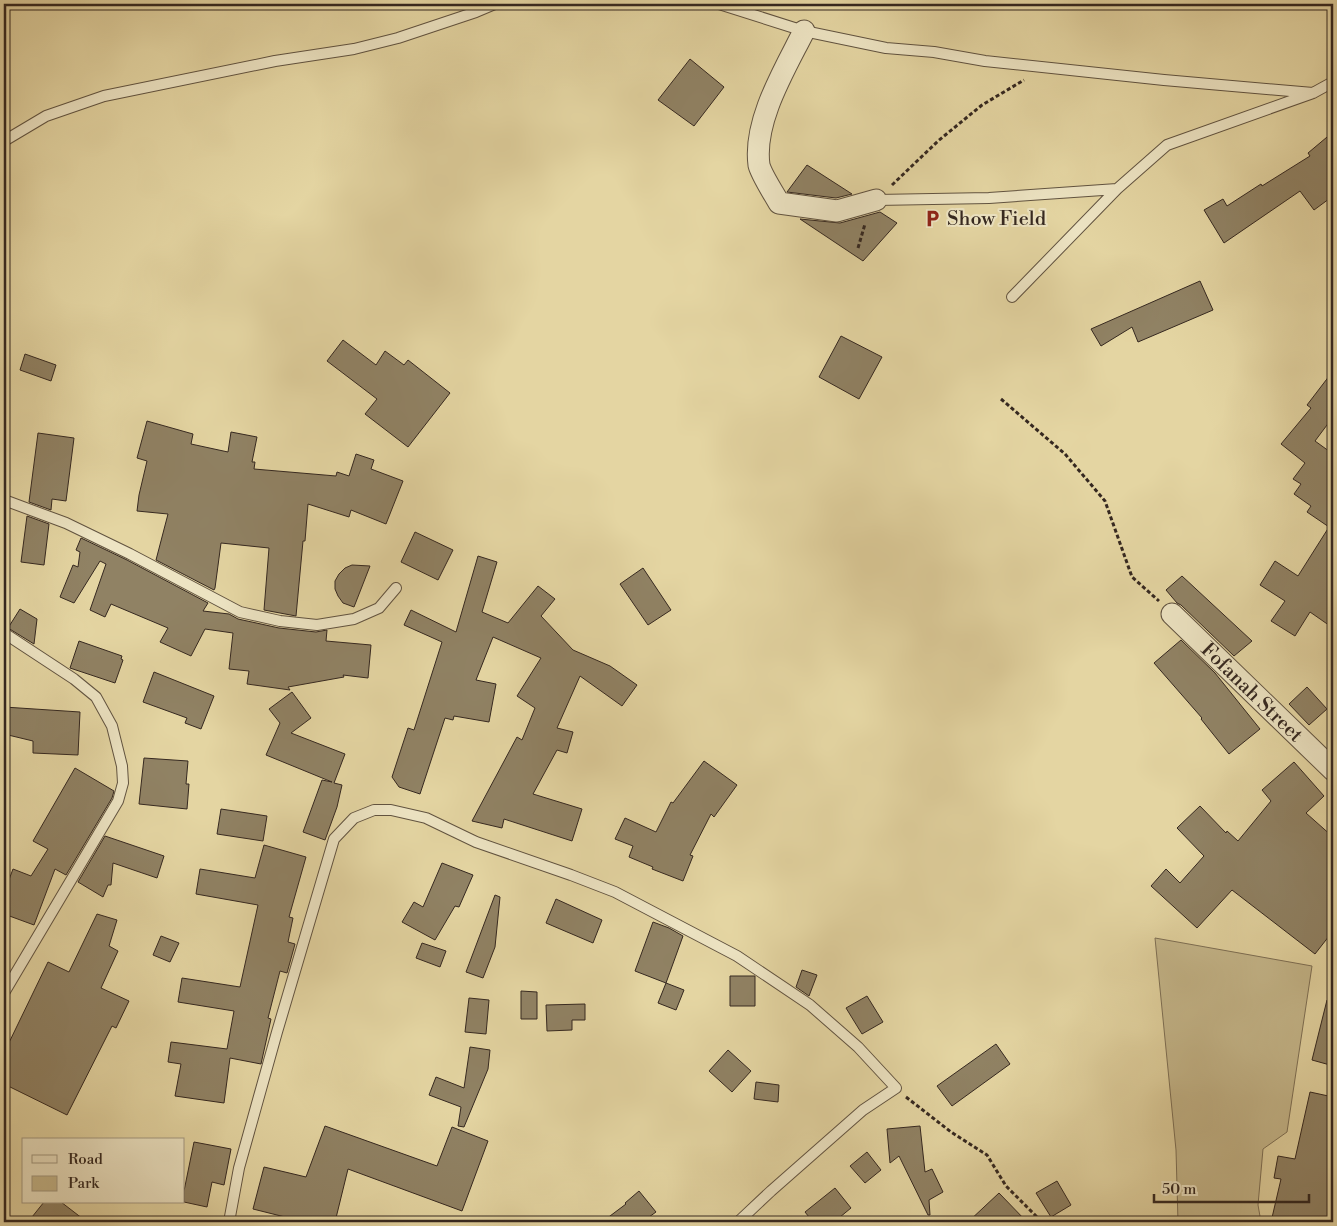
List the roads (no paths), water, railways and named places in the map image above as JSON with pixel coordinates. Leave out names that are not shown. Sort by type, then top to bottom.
[{"type":"street","points":[[804,31],[772,96],[759,132],[759,166],[779,203],[836,211],[876,200]]},
{"type":"street","name":"Fofanah Street","points":[[1172,614],[1333,770]]},
{"type":"lane","points":[[4,141],[46,116],[104,96],[398,38],[495,4]]},
{"type":"lane","points":[[719,4],[804,31],[886,48],[934,52],[985,61],[1164,80],[1313,92]]},
{"type":"lane","points":[[1012,297],[1117,189],[1167,145],[1313,92],[1333,82]]},
{"type":"lane","points":[[876,200],[989,198],[1117,189]]},
{"type":"lane","points":[[4,500],[66,524],[138,558],[240,612],[280,621],[317,625],[354,620],[379,608],[396,588]]},
{"type":"lane","points":[[4,633],[74,678],[96,697],[112,726],[122,766],[123,783],[118,801],[4,993]]},
{"type":"lane","points":[[229,1222],[239,1168],[334,839],[354,818],[374,810],[391,810],[426,818],[476,842],[615,892],[737,956],[810,1006],[858,1047],[896,1088],[863,1110],[738,1222]]},
{"type":"place","name":"Show Field","points":[[933,218]]}]
